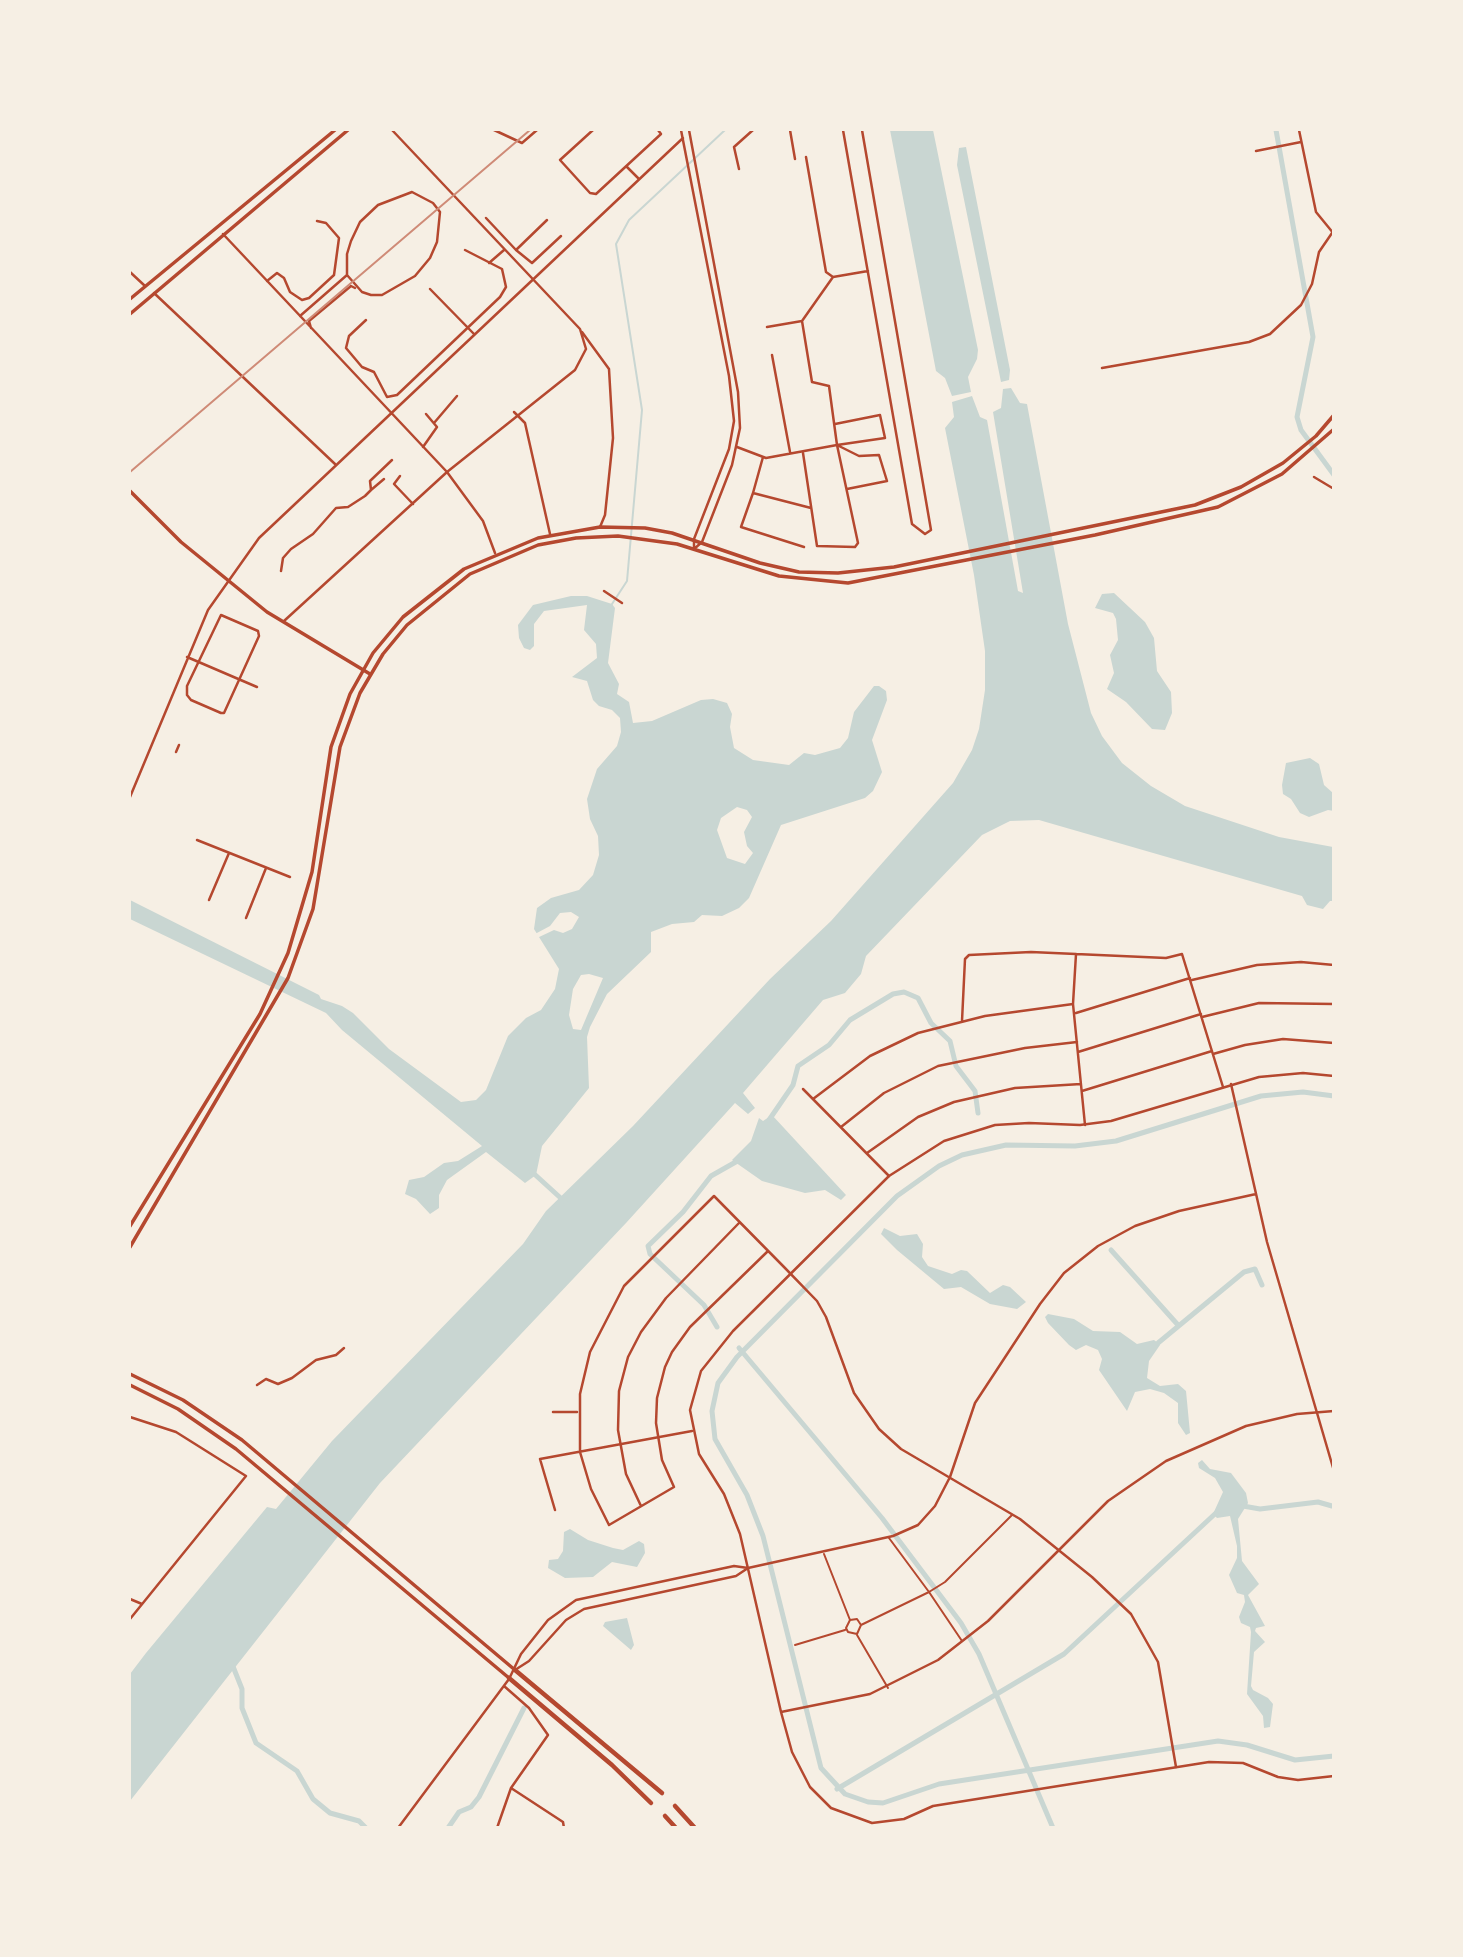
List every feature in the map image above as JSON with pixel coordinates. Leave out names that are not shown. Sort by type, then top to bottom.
[{"type":"highway","points":[[515,1671],[662,1793]]},
{"type":"highway","points":[[509,1678],[612,1765],[651,1803]]},
{"type":"highway","points":[[676,1806],[695,1828]]},
{"type":"highway","points":[[665,1816],[676,1828]]},
{"type":"main road","points":[[130,299],[335,130]]},
{"type":"main road","points":[[130,314],[348,130]]},
{"type":"main road","points":[[130,1226],[279,976],[308,891],[331,747],[346,702],[362,670],[386,635],[418,602],[464,569],[495,554],[550,534],[600,527],[645,528],[694,539],[760,563],[820,574],[859,572],[933,559],[1195,505],[1261,477],[1317,436],[1334,415]]},
{"type":"main road","points":[[130,1247],[288,978],[318,888],[343,735],[370,674],[407,625],[470,574],[521,551],[557,541],[618,536],[645,538],[694,549],[758,571],[810,581],[848,583],[1095,535],[1217,507],[1263,486],[1305,456],[1334,429]]},
{"type":"main road","points":[[130,491],[181,542],[282,622],[370,674]]},
{"type":"main road","points":[[130,1374],[183,1400],[242,1440],[515,1671]]},
{"type":"main road","points":[[130,1385],[178,1409],[236,1448],[509,1678]]},
{"type":"street","points":[[392,130],[580,329],[609,369],[613,438],[607,501],[600,527]]},
{"type":"street","points":[[494,130],[522,143],[537,130]]},
{"type":"street","points":[[593,130],[560,160],[590,193],[596,194],[661,135],[658,130]]},
{"type":"street","points":[[681,130],[722,341],[733,405],[734,433],[694,539],[694,549]]},
{"type":"street","points":[[690,130],[739,411],[737,447],[702,542],[694,549]]},
{"type":"street","points":[[739,169],[734,147],[753,130]]},
{"type":"street","points":[[790,130],[796,159]]},
{"type":"street","points":[[843,130],[912,524],[925,534],[931,530],[862,130]]},
{"type":"street","points":[[1102,368],[1259,339],[1278,329],[1301,305],[1314,276],[1319,252],[1333,233],[1316,212],[1299,130]]},
{"type":"street","points":[[130,797],[208,610],[227,580],[270,526],[683,138]]},
{"type":"street","points":[[1256,151],[1301,142]]},
{"type":"street","points":[[806,157],[827,272],[833,278]]},
{"type":"street","points":[[626,166],[639,179]]},
{"type":"street","points":[[311,328],[309,321],[351,286],[371,295],[382,295],[415,276],[430,258],[437,242],[440,212],[433,203],[412,192],[378,205],[360,222],[346,254],[347,275],[359,289]]},
{"type":"street","points":[[486,218],[531,263],[561,236]]},
{"type":"street","points":[[267,281],[277,273],[284,278],[290,292],[302,300],[309,298],[334,275],[339,238],[327,223],[317,220]]},
{"type":"street","points":[[516,250],[547,220]]},
{"type":"street","points":[[223,234],[447,472],[483,521],[495,554]]},
{"type":"street","points":[[366,320],[349,337],[346,348],[362,368],[374,372],[387,397],[397,395],[500,298],[506,287],[502,269],[465,250]]},
{"type":"street","points":[[489,263],[504,250]]},
{"type":"street","points":[[767,327],[802,321],[833,278],[868,271]]},
{"type":"street","points":[[130,272],[146,286]]},
{"type":"street","points":[[300,316],[347,275]]},
{"type":"street","points":[[430,289],[474,334]]},
{"type":"street","points":[[154,293],[336,465]]},
{"type":"street","points":[[802,321],[812,382],[830,386],[837,444],[858,543],[855,547],[817,546],[803,452]]},
{"type":"street","points":[[282,622],[447,472],[575,370],[586,349],[580,329]]},
{"type":"street","points":[[722,341],[728,339]]},
{"type":"street","points":[[772,355],[790,453]]},
{"type":"street","points":[[434,423],[457,396]]},
{"type":"street","points":[[514,412],[526,423],[550,534]]},
{"type":"street","points":[[424,447],[437,427],[426,414]]},
{"type":"street","points":[[737,447],[763,457],[885,438],[880,415],[835,424]]},
{"type":"street","points":[[837,444],[859,456],[879,454],[887,481],[847,489]]},
{"type":"street","points":[[763,457],[741,527],[804,547]]},
{"type":"street","points":[[371,490],[370,481],[392,460]]},
{"type":"street","points":[[400,476],[394,484],[413,505]]},
{"type":"street","points":[[1314,477],[1334,489]]},
{"type":"street","points":[[281,571],[283,558],[300,541],[313,534],[336,508],[348,508],[384,480]]},
{"type":"street","points":[[753,493],[811,508]]},
{"type":"street","points":[[604,591],[622,603]]},
{"type":"street","points":[[221,615],[258,631],[259,636],[224,713],[191,701],[187,695],[187,686],[198,662],[217,617],[221,615]]},
{"type":"street","points":[[187,657],[257,687]]},
{"type":"street","points":[[176,752],[179,745]]},
{"type":"street","points":[[197,840],[290,877]]},
{"type":"street","points":[[209,900],[229,853]]},
{"type":"street","points":[[246,918],[266,868]]},
{"type":"street","points":[[962,1021],[967,956],[1003,952],[1166,958],[1182,954],[1223,1087]]},
{"type":"street","points":[[1076,954],[1073,1004],[1085,1125]]},
{"type":"street","points":[[1075,1013],[1190,979],[1257,965],[1301,962],[1334,965]]},
{"type":"street","points":[[1078,1052],[1201,1016],[1259,1003],[1334,1004]]},
{"type":"street","points":[[813,1099],[870,1056],[930,1029],[962,1021],[1073,1004]]},
{"type":"street","points":[[1082,1091],[1212,1053],[1272,1040],[1334,1043]]},
{"type":"street","points":[[841,1127],[884,1093],[912,1077],[949,1063],[1025,1048],[1077,1042]]},
{"type":"street","points":[[1334,1076],[1286,1073],[1231,1084],[1144,1113],[1085,1125],[1014,1123],[978,1129],[944,1141],[890,1176],[791,1274],[707,1360],[692,1394],[692,1432],[699,1454],[732,1511],[792,1752],[810,1787],[831,1808],[859,1820],[886,1823],[933,1806],[1175,1767],[1233,1762],[1287,1779],[1309,1781],[1334,1776]]},
{"type":"street","points":[[867,1153],[918,1117],[971,1097],[1015,1088],[1081,1084]]},
{"type":"street","points":[[1231,1084],[1256,1194],[1315,1412],[1334,1471]]},
{"type":"street","points":[[803,1089],[890,1176]]},
{"type":"street","points":[[515,1671],[521,1654],[548,1620],[576,1600],[734,1566],[748,1568],[824,1553],[900,1534],[928,1517],[950,1477],[975,1403],[1040,1304],[1064,1273],[1098,1246],[1135,1226],[1179,1211],[1256,1194]]},
{"type":"street","points":[[768,1251],[712,1304],[680,1339],[665,1367],[657,1398],[657,1438],[662,1460],[674,1486],[609,1525],[591,1489],[580,1452],[578,1412],[583,1375],[600,1328],[624,1286],[714,1195],[801,1284],[826,1317],[848,1379],[871,1419],[901,1449],[1013,1514],[1123,1605],[1144,1633],[1158,1662],[1175,1767]]},
{"type":"street","points":[[641,1506],[626,1474],[620,1444],[619,1391],[628,1357],[647,1322],[740,1222]]},
{"type":"street","points":[[257,1385],[266,1379],[278,1384],[292,1378],[316,1360],[336,1355],[344,1348]]},
{"type":"street","points":[[781,1712],[888,1688],[923,1669],[974,1633],[1108,1501],[1166,1461],[1246,1426],[1315,1412],[1334,1411]]},
{"type":"street","points":[[552,1412],[578,1412]]},
{"type":"street","points":[[130,1417],[176,1432],[246,1476],[130,1619]]},
{"type":"street","points":[[555,1510],[540,1459],[692,1432]]},
{"type":"street","points":[[857,1634],[861,1625],[939,1586],[1013,1514]]},
{"type":"street","points":[[890,1537],[965,1641]]},
{"type":"street","points":[[824,1553],[850,1620],[846,1629]]},
{"type":"street","points":[[398,1828],[509,1678],[529,1661],[566,1620],[584,1609],[736,1576],[748,1568]]},
{"type":"street","points":[[130,1599],[142,1604]]},
{"type":"street","points":[[850,1620],[856,1619],[861,1625]]},
{"type":"street","points":[[796,1645],[846,1629],[857,1634],[888,1688]]},
{"type":"street","points":[[497,1827],[512,1788],[548,1735],[529,1707],[504,1686]]},
{"type":"street","points":[[512,1788],[564,1822],[564,1828]]},
{"type":"shaded area","points":[[890,130],[933,130],[978,350],[977,359],[968,377],[971,392],[952,396],[945,378],[936,371]]},
{"type":"shaded area","points":[[966,147],[1010,370],[1009,380],[1001,382],[957,165],[959,148]]},
{"type":"shaded area","points":[[1011,388],[1020,403],[1027,404],[1068,624],[1091,713],[1102,736],[1122,763],[1151,786],[1185,806],[1279,837],[1333,847],[1333,901],[1323,909],[1307,905],[1302,896],[1039,820],[1010,821],[982,835],[866,956],[861,974],[845,993],[823,1000],[743,1093],[755,1108],[748,1114],[735,1103],[626,1223],[380,1483],[130,1801],[130,1674],[146,1653],[267,1507],[276,1509],[332,1441],[523,1244],[546,1211],[633,1126],[770,979],[831,921],[953,783],[972,750],[979,729],[985,690],[985,651],[974,575],[945,428],[954,417],[952,402],[972,396],[980,417],[987,420],[1018,591],[1023,593],[993,412],[1001,408],[1003,389]]},
{"type":"shaded area","points":[[1114,593],[1145,622],[1154,638],[1157,671],[1171,692],[1172,713],[1165,730],[1152,729],[1126,702],[1107,689],[1114,673],[1110,655],[1118,640],[1116,619],[1113,613],[1095,608],[1102,594]]},
{"type":"shaded area","points":[[571,596],[587,596],[612,604],[615,608],[608,663],[619,684],[617,694],[629,702],[633,723],[652,721],[701,700],[713,699],[727,703],[732,714],[730,727],[734,748],[753,760],[789,765],[804,753],[815,755],[840,748],[848,738],[854,712],[874,686],[879,686],[886,691],[887,700],[872,740],[882,772],[873,791],[865,798],[781,825],[749,898],[739,908],[722,916],[702,915],[694,922],[672,924],[651,932],[651,952],[607,994],[590,1027],[587,1037],[589,1088],[542,1146],[536,1175],[525,1183],[486,1152],[447,1180],[439,1195],[439,1208],[430,1214],[416,1199],[405,1194],[409,1180],[424,1177],[444,1163],[458,1161],[482,1146],[342,1030],[326,1013],[130,919],[130,900],[319,995],[321,999],[342,1006],[353,1013],[389,1049],[461,1102],[476,1100],[486,1090],[508,1036],[526,1018],[541,1010],[555,989],[559,969],[534,929],[537,908],[551,898],[579,890],[593,875],[599,855],[598,836],[590,819],[587,799],[597,769],[617,746],[621,732],[620,718],[612,710],[599,706],[593,700],[587,681],[572,677],[597,658],[596,644],[584,630],[587,605],[544,611],[534,624],[534,646],[530,650],[524,648],[519,638],[518,625],[533,605]],"holes":[[[737,807],[747,810],[752,817],[744,832],[747,846],[753,853],[745,864],[727,858],[717,830],[721,818]],[[581,975],[603,978],[581,1030],[573,1029],[569,1015],[573,989]]]},
{"type":"shaded area","points":[[1310,758],[1319,764],[1324,785],[1333,793],[1334,811],[1328,810],[1309,817],[1300,813],[1291,799],[1283,794],[1282,785],[1286,763]]},
{"type":"shaded area","points":[[772,1115],[846,1195],[841,1200],[825,1190],[805,1193],[762,1181],[732,1160],[751,1141],[759,1118],[763,1121]]},
{"type":"shaded area","points":[[884,1228],[900,1236],[917,1234],[923,1244],[922,1257],[928,1266],[952,1274],[961,1270],[967,1271],[990,1293],[1003,1285],[1010,1287],[1026,1302],[1017,1309],[990,1304],[961,1287],[944,1289],[881,1234]]},
{"type":"shaded area","points":[[1048,1314],[1074,1319],[1093,1331],[1120,1332],[1137,1344],[1154,1340],[1158,1343],[1160,1345],[1149,1361],[1147,1378],[1160,1386],[1178,1384],[1186,1391],[1190,1433],[1186,1435],[1178,1423],[1178,1403],[1164,1393],[1150,1389],[1135,1392],[1127,1411],[1099,1370],[1102,1359],[1098,1350],[1086,1345],[1076,1350],[1069,1345],[1048,1323],[1045,1317]]},
{"type":"shaded area","points":[[1202,1460],[1210,1469],[1231,1473],[1246,1493],[1248,1503],[1238,1519],[1242,1561],[1259,1584],[1248,1595],[1265,1626],[1256,1628],[1255,1631],[1265,1642],[1254,1652],[1251,1686],[1273,1704],[1270,1727],[1264,1728],[1263,1716],[1247,1694],[1251,1632],[1250,1627],[1241,1623],[1239,1617],[1245,1602],[1244,1595],[1237,1593],[1229,1575],[1237,1558],[1237,1546],[1230,1516],[1217,1518],[1213,1514],[1223,1492],[1215,1478],[1199,1468],[1198,1463]]},
{"type":"shaded area","points":[[570,1529],[588,1540],[623,1550],[639,1541],[644,1544],[645,1553],[637,1567],[612,1562],[593,1577],[565,1578],[548,1568],[549,1560],[558,1559],[563,1551],[564,1532]]},
{"type":"shaded area","points":[[627,1618],[634,1645],[631,1650],[603,1626],[605,1622]]},
{"type":"pier","points":[[571,912],[579,917],[572,929],[563,933],[554,930],[537,938],[535,934],[550,926],[560,913]]},
{"type":"waterway","points":[[612,604],[627,581],[642,410],[616,244],[629,220],[725,130]]},
{"type":"waterway","points":[[1276,130],[1313,337],[1297,417],[1301,430],[1334,475]]},
{"type":"waterway","points":[[769,1120],[793,1085],[798,1066],[829,1045],[850,1020],[893,994],[904,992],[918,998],[931,1023],[950,1041],[956,1066],[975,1091],[978,1113]]},
{"type":"waterway","points":[[1334,1096],[1303,1092],[1261,1096],[1116,1141],[1075,1146],[1006,1145],[962,1155],[939,1166],[897,1196],[737,1357],[718,1383],[712,1411],[715,1439],[747,1495],[763,1536],[821,1768],[845,1794],[868,1802],[883,1803],[939,1784],[1218,1741],[1247,1745],[1295,1760],[1334,1756]]},
{"type":"waterway","points":[[717,1327],[704,1305],[650,1254],[648,1246],[683,1212],[711,1176],[741,1159]]},
{"type":"waterway","points":[[531,1171],[565,1202]]},
{"type":"waterway","points":[[1111,1250],[1178,1325]]},
{"type":"waterway","points":[[1158,1343],[1244,1272],[1255,1269],[1262,1285]]},
{"type":"waterway","points":[[739,1348],[882,1518],[961,1623],[979,1654],[1053,1828]]},
{"type":"waterway","points":[[1243,1506],[1260,1509],[1318,1502],[1332,1506]]},
{"type":"waterway","points":[[837,1789],[1064,1654],[1217,1512]]},
{"type":"waterway","points":[[232,1664],[242,1689],[242,1708],[256,1743],[297,1771],[313,1799],[330,1813],[359,1821],[366,1828]]},
{"type":"waterway","points":[[448,1828],[459,1812],[471,1807],[479,1797],[524,1708]]},
{"type":"railway","points":[[130,472],[530,130]]}]
